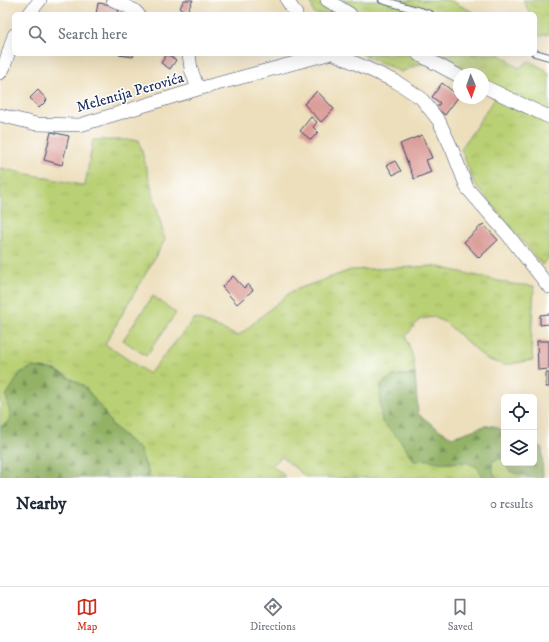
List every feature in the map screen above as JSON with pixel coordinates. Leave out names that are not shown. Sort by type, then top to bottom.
[{"type":"street","points":[[31,12],[40,0]]},
{"type":"street","points":[[113,0],[136,12]]},
{"type":"street","points":[[286,0],[295,12]]},
{"type":"street","points":[[327,0],[328,12]]},
{"type":"street","points":[[327,0],[347,12]]},
{"type":"street","points":[[0,73],[4,67],[12,41]]},
{"type":"street","name":"Melentija Perovića","points":[[189,56],[191,69],[198,89]]},
{"type":"street","name":"Melentija Perovića","points":[[0,115],[36,124],[80,125],[310,56]]},
{"type":"street","points":[[338,56],[395,82],[421,98],[440,120],[467,188],[508,235],[549,287]]},
{"type":"street","points":[[422,56],[453,73]]},
{"type":"street","points":[[489,89],[549,117]]},
{"type":"lane","points":[[382,0],[423,12]]},
{"type":"lane","points":[[537,54],[549,57]]},
{"type":"green space","points":[[310,0],[449,0],[473,12],[313,12]]},
{"type":"green space","points":[[523,0],[549,0],[549,34],[537,37],[537,12],[529,12]]},
{"type":"green space","points":[[366,56],[503,56],[519,68],[529,61],[546,70],[549,74],[549,258],[542,265],[474,183],[461,149],[495,98],[489,94],[489,68],[453,68],[453,72],[425,62],[401,72]]},
{"type":"green space","points":[[93,140],[139,140],[165,240],[105,344],[149,374],[195,318],[238,336],[292,291],[351,270],[435,266],[512,284],[534,286],[531,342],[533,360],[505,365],[486,359],[446,323],[434,317],[420,319],[406,336],[413,358],[415,374],[393,376],[382,421],[400,440],[410,455],[446,463],[466,462],[477,466],[484,478],[307,478],[282,457],[272,465],[287,478],[150,478],[140,450],[112,425],[102,409],[84,386],[55,370],[33,367],[20,373],[11,419],[0,428],[0,168],[85,186]]},
{"type":"green space","points":[[153,296],[176,313],[146,356],[123,340]]},
{"type":"green space","points":[[33,367],[55,370],[84,386],[102,409],[112,425],[140,450],[150,478],[39,478],[39,475],[31,478],[0,478],[0,428],[11,419],[6,396],[20,373]]},
{"type":"green space","points":[[415,374],[418,414],[438,429],[452,437],[485,426],[494,426],[501,430],[501,458],[492,461],[493,472],[496,478],[484,478],[477,467],[466,462],[446,463],[422,459],[415,462],[400,440],[382,422],[380,403],[381,384],[393,376]]},
{"type":"green space","points":[[537,445],[542,447],[543,478],[527,478],[526,474],[516,473],[508,469],[506,466],[537,466]]},
{"type":"green space","points":[[501,458],[501,466],[506,466],[513,473],[526,474],[527,478],[496,478],[493,472],[492,461]]},
{"type":"building","points":[[184,0],[193,0],[187,12],[180,8]]},
{"type":"building","points":[[98,3],[119,6],[118,12],[96,12]]},
{"type":"building","points":[[166,56],[170,56],[176,60],[170,69],[161,63]]},
{"type":"building","points":[[442,83],[453,91],[453,104],[445,115],[436,108],[440,103],[432,97]]},
{"type":"building","points":[[38,90],[47,100],[39,108],[30,98]]},
{"type":"building","points":[[317,91],[334,109],[321,122],[304,104]]},
{"type":"building","points":[[311,117],[317,122],[313,127],[318,132],[311,140],[300,131]]},
{"type":"building","points":[[51,132],[69,136],[62,165],[44,160]]},
{"type":"building","points":[[422,135],[432,158],[426,160],[431,172],[414,179],[400,144]]},
{"type":"building","points":[[395,161],[401,171],[393,175],[387,165]]},
{"type":"building","points":[[483,224],[498,240],[479,258],[464,242]]},
{"type":"building","points":[[233,276],[244,288],[248,284],[253,290],[237,304],[222,287]]},
{"type":"building","points":[[549,314],[549,324],[540,325],[540,315]]},
{"type":"building","points":[[537,341],[549,341],[549,369],[538,370]]},
{"type":"building","points":[[546,373],[549,373],[549,387],[546,387]]}]
